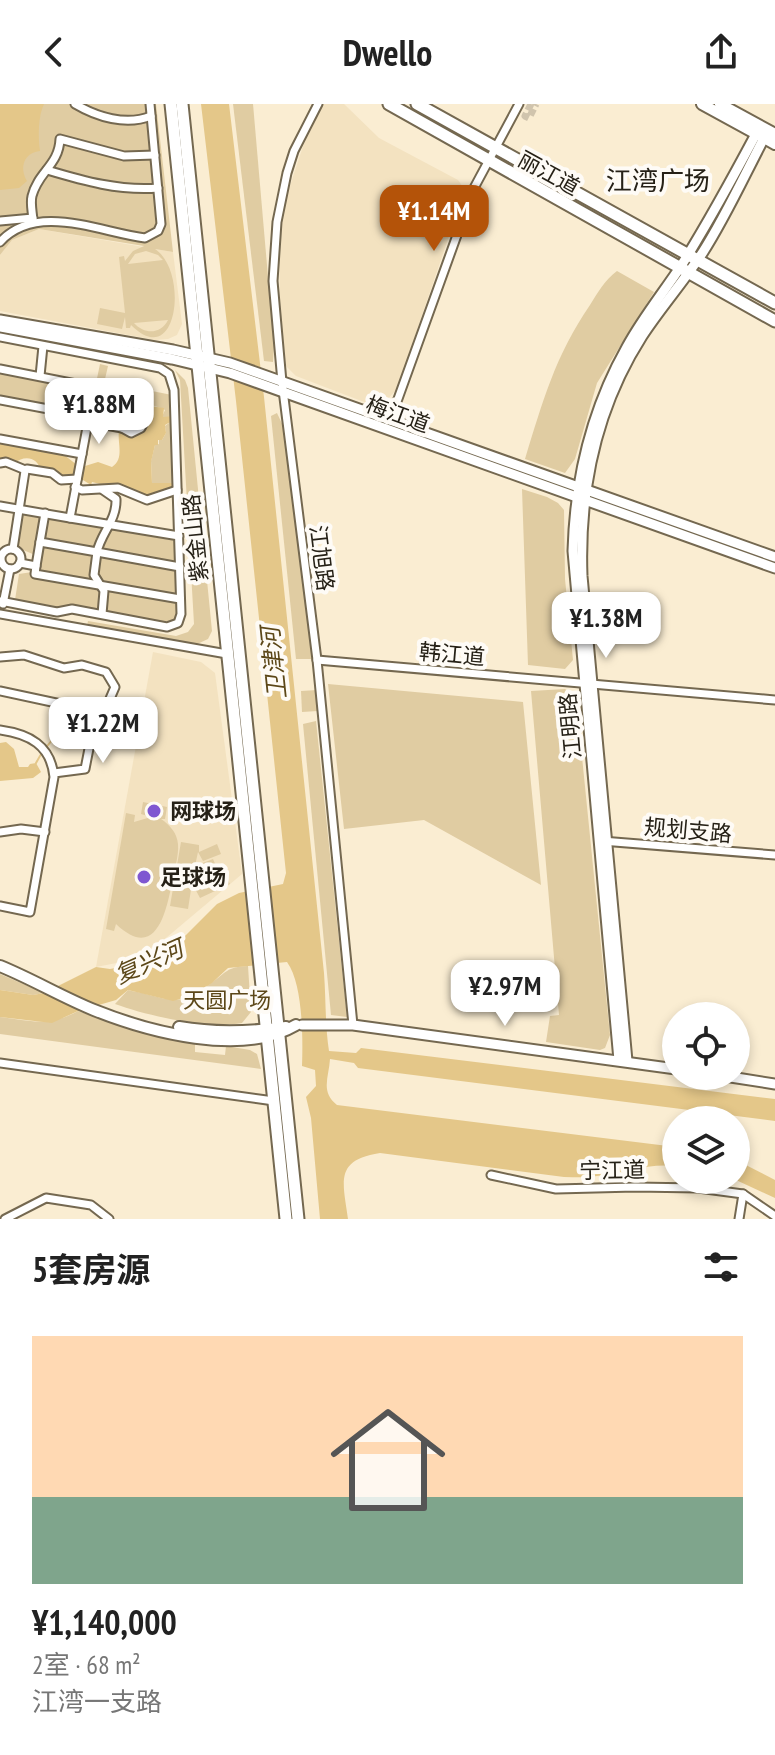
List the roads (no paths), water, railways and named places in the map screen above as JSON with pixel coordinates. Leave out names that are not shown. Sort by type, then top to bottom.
[{"type":"main road","name":"紫金山路","points":[[171,104],[203,361],[256,873]]},
{"type":"main road","name":"紫金山路","points":[[182,104],[227,654],[256,873]]},
{"type":"main road","name":"丽江道","points":[[389,104],[775,321]]},
{"type":"main road","name":"丽江道","points":[[417,104],[775,303]]},
{"type":"main road","points":[[702,104],[765,134]]},
{"type":"main road","points":[[720,104],[775,144]]},
{"type":"main road","points":[[256,873],[272,1032],[298,1219]]},
{"type":"main road","points":[[0,963],[130,1019],[201,1031],[272,1032],[299,1025]]},
{"type":"main road","points":[[272,1032],[274,1101],[286,1219]]},
{"type":"street","points":[[75,104],[117,119],[140,121],[151,116]]},
{"type":"street","points":[[0,221],[52,221],[140,237],[153,236],[161,224],[150,104]]},
{"type":"street","name":"江旭路","points":[[318,104],[294,151],[277,222],[273,281],[317,660],[353,1025]]},
{"type":"street","points":[[390,421],[474,188],[519,104]]},
{"type":"street","name":"江明路","points":[[623,1061],[588,684],[581,494],[588,440],[612,376],[640,325],[684,271],[765,134]]},
{"type":"street","points":[[33,220],[32,198],[60,153],[60,139],[124,156],[155,155]]},
{"type":"street","points":[[47,170],[103,185],[141,190],[158,188]]},
{"type":"street","points":[[0,242],[33,220]]},
{"type":"street","name":"梅江道","points":[[0,320],[230,368],[581,494],[775,557]]},
{"type":"street","name":"梅江道","points":[[0,327],[203,361]]},
{"type":"street","points":[[0,337],[160,368],[169,374],[174,390],[181,614],[178,623],[173,626],[72,609],[57,612],[2,601]]},
{"type":"street","points":[[40,376],[43,346]]},
{"type":"street","points":[[0,369],[123,392],[138,403],[144,422],[141,428],[131,433],[122,428],[73,419],[59,411],[0,400]]},
{"type":"street","name":"梅江道","points":[[283,387],[390,421],[775,568]]},
{"type":"street","points":[[122,428],[127,425],[138,403]]},
{"type":"street","points":[[70,518],[88,422]]},
{"type":"street","points":[[0,439],[82,454]]},
{"type":"street","points":[[0,463],[52,473],[61,480],[103,490],[116,499],[135,496]]},
{"type":"street","points":[[13,549],[25,470]]},
{"type":"street","points":[[103,490],[118,488],[147,500],[177,490]]},
{"type":"street","points":[[102,614],[104,591],[98,585],[94,567],[97,552],[111,525],[116,499]]},
{"type":"street","points":[[0,506],[179,536]]},
{"type":"street","points":[[45,513],[35,574],[180,599]]},
{"type":"street","points":[[40,542],[180,567]]},
{"type":"street","points":[[10,569],[1,563],[3,553],[13,549]]},
{"type":"street","points":[[13,549],[19,554],[20,563]]},
{"type":"street","points":[[36,566],[20,563],[10,569],[1,614],[227,654]]},
{"type":"street","points":[[0,657],[24,655],[64,668],[90,666],[106,672],[114,684],[112,697],[91,712],[0,691]]},
{"type":"street","name":"韩江道","points":[[317,660],[775,700]]},
{"type":"street","points":[[54,773],[85,769],[94,723],[91,712]]},
{"type":"street","points":[[0,730],[21,733],[43,749],[54,773],[30,912],[0,906]]},
{"type":"street","points":[[0,832],[21,829],[45,832]]},
{"type":"street","name":"规划支路","points":[[602,841],[775,855]]},
{"type":"street","points":[[299,1025],[353,1025],[662,1067]]},
{"type":"street","points":[[0,1063],[274,1101]]},
{"type":"street","points":[[750,1080],[775,1084]]},
{"type":"street","name":"宁江道","points":[[491,1175],[556,1189],[662,1187]]},
{"type":"street","points":[[739,1219],[743,1194]]},
{"type":"street","name":"宁江道","points":[[743,1194],[775,1216]]},
{"type":"street","points":[[5,1219],[46,1198],[91,1205],[109,1219]]},
{"type":"water","points":[[0,104],[44,104],[39,127],[40,151],[24,162],[27,181],[19,188],[0,190]]},
{"type":"water","points":[[201,104],[229,104],[264,397],[324,973],[329,1051],[356,1053],[361,1048],[662,1085],[662,1090],[702,1090],[775,1099],[775,1121],[750,1118],[750,1106],[662,1107],[358,1068],[354,1063],[330,1059],[327,1089],[337,1105],[662,1145],[662,1165],[593,1177],[564,1177],[380,1153],[365,1156],[348,1167],[344,1194],[348,1219],[320,1219],[311,1118],[306,1097],[316,1086],[315,1070],[302,1066],[299,997],[287,962],[228,968],[194,995],[173,1001],[128,990],[116,1000],[78,1011],[52,1023],[0,1017],[0,990],[33,995],[44,993],[96,967],[110,969],[126,966],[180,941],[217,904],[239,893],[283,884],[286,873]]},
{"type":"water","points":[[111,395],[138,398],[150,406],[164,408],[163,417],[174,416],[174,420],[165,425],[166,433],[162,440],[155,445],[151,462],[152,483],[172,483],[173,488],[157,495],[149,494],[147,498],[92,482],[91,485],[83,480],[62,479],[41,471],[30,458],[13,464],[0,462],[0,444],[7,444],[63,454],[77,465],[98,462],[112,467],[119,455],[119,430],[133,435],[142,431],[141,404],[135,401],[125,409],[109,407]]},
{"type":"water","points":[[6,742],[14,749],[19,767],[36,763],[41,772],[33,778],[0,781],[0,743]]},
{"type":"water","points":[[750,1167],[775,1180],[775,1198],[750,1186]]},
{"type":"waterway","points":[[36,763],[64,730],[115,700]]},
{"type":"tunnel","points":[[531,104],[525,116],[529,118],[536,104]]},
{"type":"place","name":"网球场","points":[[154,811]]},
{"type":"place","name":"足球场","points":[[144,877]]},
{"type":"district","name":"江湾广场","points":[[658,181]]},
{"type":"water label","name":"卫津河","points":[[274,663]]},
{"type":"water label","name":"复兴河","points":[[149,962]]},
{"type":"park label","name":"天圆广场","points":[[227,1000]]}]
